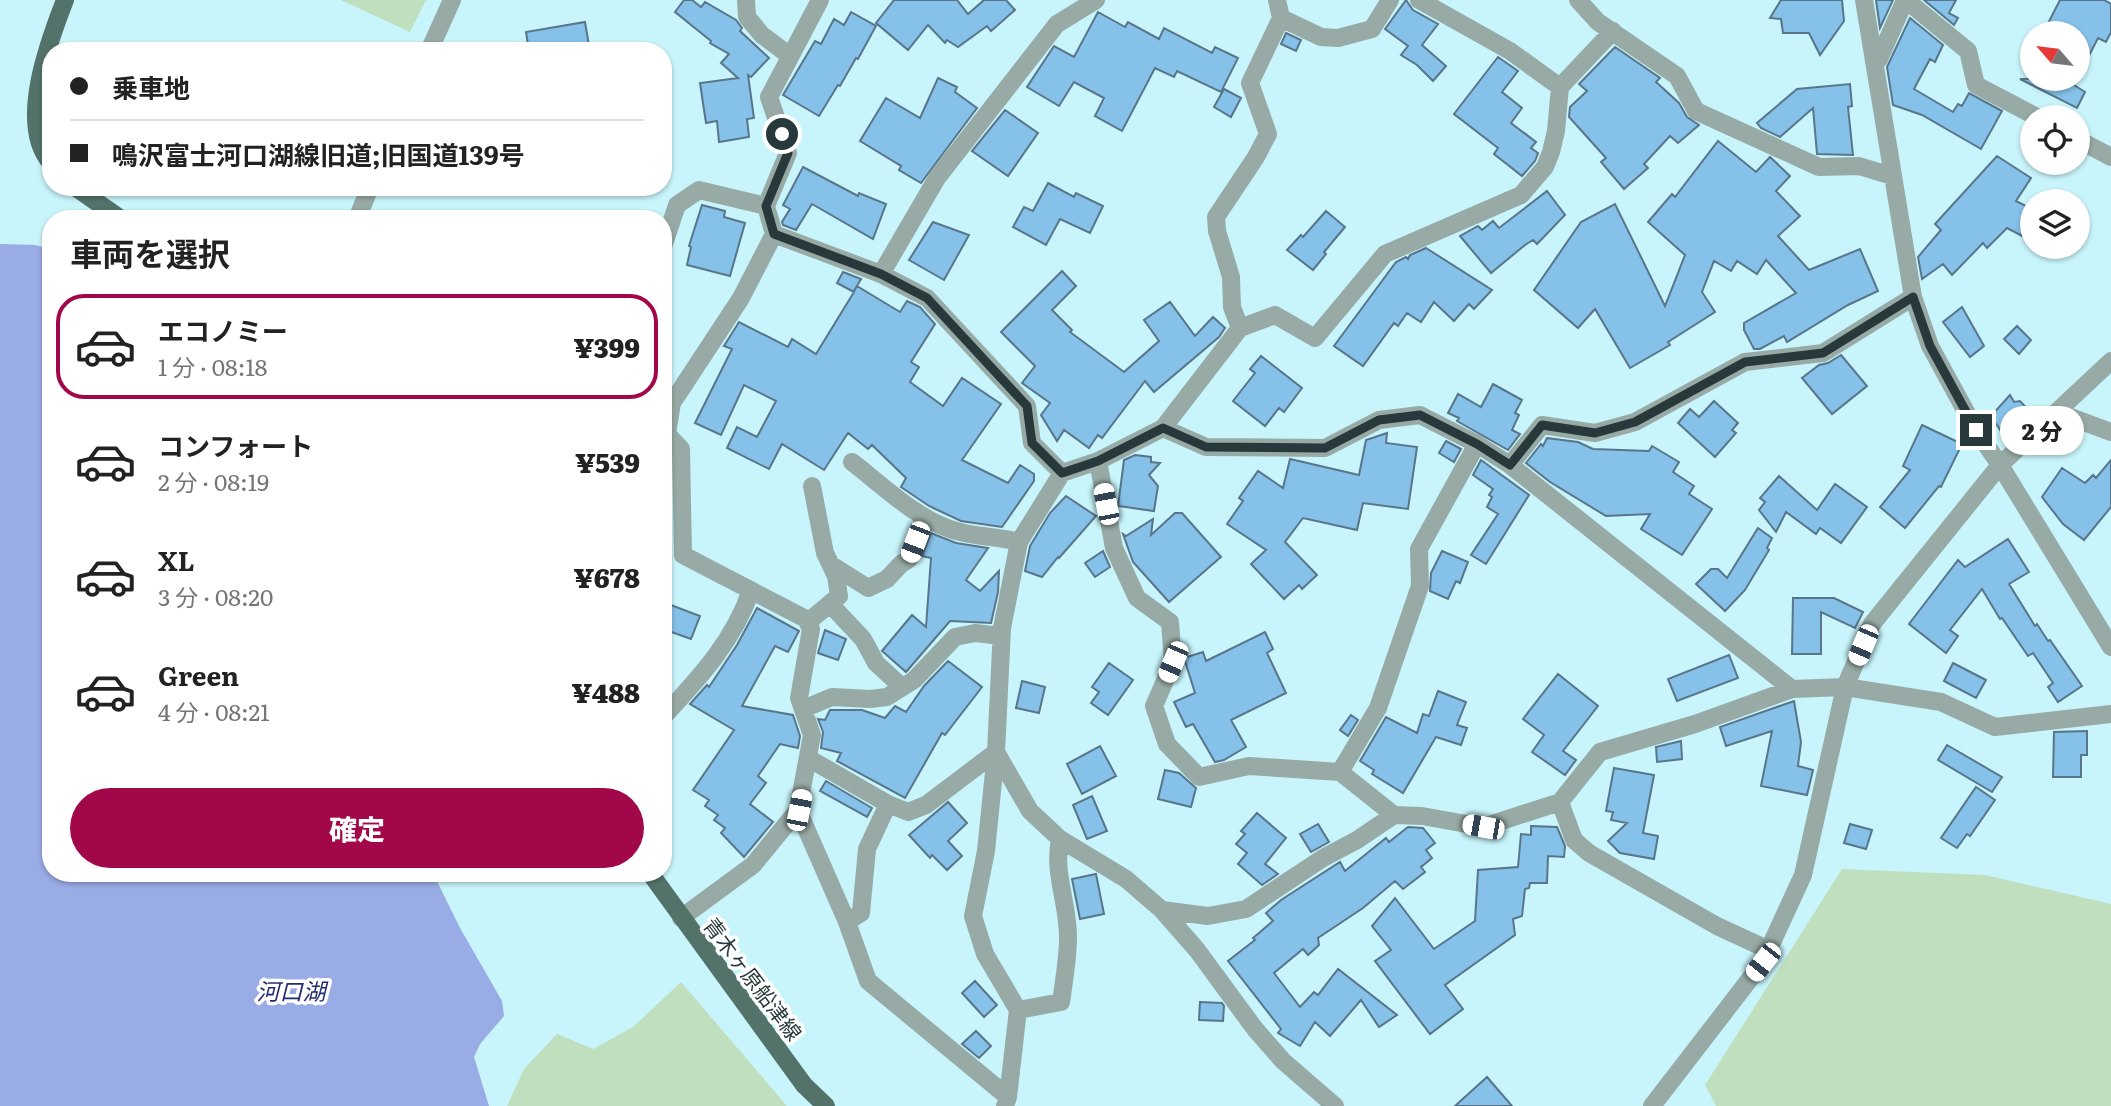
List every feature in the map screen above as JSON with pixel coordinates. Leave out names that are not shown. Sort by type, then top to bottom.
[{"type":"main road","points":[[49,42],[65,0]]},
{"type":"main road","points":[[42,72],[35,114],[42,149]]},
{"type":"main road","points":[[88,196],[108,210]]},
{"type":"main road","name":"青木ヶ原船津線","points":[[656,882],[804,1085],[826,1106]]},
{"type":"street","points":[[433,42],[452,0]]},
{"type":"street","points":[[746,0],[747,17],[762,35],[790,56]]},
{"type":"street","points":[[672,403],[741,298],[774,234],[766,206],[788,153],[769,97],[820,0]]},
{"type":"street","points":[[881,274],[937,178],[1057,24],[1096,0]]},
{"type":"street","points":[[1240,328],[1232,307],[1231,277],[1217,231],[1216,217],[1268,134],[1250,83],[1281,19],[1277,0]]},
{"type":"street","points":[[1281,19],[1321,37],[1339,38],[1371,29],[1390,0]]},
{"type":"street","points":[[1419,0],[1510,51],[1560,87]]},
{"type":"street","points":[[1578,0],[1598,22],[1677,76],[1696,111],[1819,167],[1859,166],[1892,176]]},
{"type":"street","points":[[1864,0],[1913,297],[1930,346],[1976,430],[2111,647]]},
{"type":"street","points":[[1874,62],[1879,59],[1906,0],[1968,51],[1976,85],[2020,108]]},
{"type":"street","points":[[1007,1102],[1018,1010],[985,954],[973,916],[986,850],[996,752],[1001,636],[1019,542],[1062,473],[1098,461],[1163,428],[1240,328],[1275,315],[1315,338],[1385,254],[1521,195],[1545,167],[1552,152],[1560,87],[1613,31]]},
{"type":"street","points":[[2090,146],[2111,157]]},
{"type":"street","points":[[672,220],[677,205],[699,190],[766,206]]},
{"type":"street","points":[[774,234],[881,274],[927,298],[1027,406],[1032,443],[1062,473]]},
{"type":"street","points":[[1510,465],[1542,425],[1595,433],[1635,422],[1745,362],[1823,353],[1913,297]]},
{"type":"street","points":[[1652,1106],[1763,962],[1769,950],[1803,875],[1845,687],[1872,624],[2000,465],[2111,361]]},
{"type":"street","points":[[2057,412],[2111,432]]},
{"type":"street","points":[[1163,428],[1206,447],[1325,448],[1379,420],[1420,415],[1477,444],[1510,465],[1792,689]]},
{"type":"street","points":[[672,439],[681,449],[683,555],[808,622],[811,629],[799,698],[812,735],[799,810],[753,865],[681,918]]},
{"type":"street","points":[[1340,772],[1378,708],[1420,586],[1419,549],[1477,444]]},
{"type":"street","points":[[1098,461],[1114,548],[1137,598],[1170,622],[1173,662],[1154,706],[1167,744],[1199,777],[1249,766],[1340,772],[1394,815]]},
{"type":"street","points":[[852,462],[925,518],[952,530],[1019,542]]},
{"type":"street","points":[[808,622],[839,596],[836,576],[825,553],[812,486]]},
{"type":"street","points":[[830,565],[868,588],[887,579],[909,559],[925,518]]},
{"type":"street","points":[[672,707],[717,656],[745,607],[751,590]]},
{"type":"street","points":[[830,604],[863,639],[876,663],[902,687]]},
{"type":"street","points":[[803,709],[832,697],[887,697],[914,680],[955,637],[975,633],[1001,636]]},
{"type":"street","points":[[1162,910],[1208,916],[1246,909],[1394,815],[1422,816],[1483,827],[1560,802],[1600,752],[1695,724],[1792,689],[1845,687],[1941,702],[1995,727],[2111,714]]},
{"type":"street","points":[[808,758],[888,804],[908,812],[926,805],[996,752]]},
{"type":"street","points":[[996,752],[1030,811],[1060,839],[1126,879],[1162,910],[1283,1061],[1335,1106]]},
{"type":"street","points":[[1560,802],[1574,840],[1589,853],[1717,926],[1769,950]]},
{"type":"street","points":[[847,922],[861,913],[867,849],[888,804]]},
{"type":"street","points":[[799,810],[847,922],[868,981],[1007,1102]]},
{"type":"street","points":[[1018,1010],[1061,1002],[1068,936],[1057,874],[1060,839]]},
{"type":"green space","points":[[341,0],[426,0],[410,32]]},
{"type":"green space","points":[[1842,869],[1985,875],[2111,904],[2111,1106],[1716,1106],[1705,1085]]},
{"type":"green space","points":[[681,982],[787,1106],[507,1106],[524,1069],[557,1034],[593,1049],[633,1027]]},
{"type":"water","name":"河口湖","points":[[0,244],[42,247],[42,882],[437,882],[502,1001],[504,1016],[480,1044],[474,1057],[489,1106],[0,1106]]},
{"type":"building","points":[[684,0],[692,0],[701,7],[705,2],[736,20],[742,28],[740,31],[769,58],[751,77],[748,75],[754,118],[747,119],[749,137],[719,142],[717,121],[706,123],[700,83],[738,78],[721,63],[729,54],[710,43],[711,41],[675,12]]},
{"type":"building","points":[[894,0],[957,0],[968,14],[984,0],[1006,0],[1015,10],[991,31],[987,26],[958,47],[947,40],[945,43],[928,25],[908,50],[876,23]]},
{"type":"building","points":[[1406,0],[1413,10],[1438,24],[1422,45],[1446,66],[1433,81],[1417,65],[1401,55],[1408,46],[1385,29]]},
{"type":"building","points":[[1781,0],[1842,0],[1844,21],[1820,55],[1809,33],[1783,33],[1781,19],[1770,18]]},
{"type":"building","points":[[1876,0],[1893,0],[1880,28]]},
{"type":"building","points":[[1924,0],[1956,0],[1949,13],[1958,18],[1954,25]]},
{"type":"building","points":[[2060,0],[2104,0],[2111,4],[2111,32],[2106,42],[2098,38],[2090,54],[2090,21],[2049,21]]},
{"type":"building","points":[[851,12],[876,26],[858,59],[856,58],[819,116],[783,95],[815,41],[821,44],[834,19],[844,25]]},
{"type":"building","points":[[1098,12],[1125,27],[1128,22],[1159,39],[1164,28],[1212,53],[1215,47],[1238,58],[1221,92],[1177,71],[1174,77],[1155,68],[1122,131],[1095,116],[1104,98],[1074,82],[1059,106],[1027,87],[1054,46],[1074,57]]},
{"type":"building","points":[[1910,18],[1943,45],[1935,62],[1930,59],[1914,89],[1953,112],[1958,104],[1962,106],[1969,93],[2002,111],[1981,149],[1922,115],[1893,105],[1887,67]]},
{"type":"building","points":[[585,22],[588,42],[528,42],[526,32]]},
{"type":"building","points":[[1286,33],[1301,40],[1296,51],[1281,44]]},
{"type":"building","points":[[1615,47],[1660,78],[1656,82],[1679,103],[1687,117],[1699,125],[1678,143],[1670,136],[1644,164],[1648,168],[1624,189],[1601,162],[1606,158],[1569,117],[1570,107],[1587,91],[1579,84]]},
{"type":"building","points":[[1498,57],[1518,71],[1502,92],[1522,108],[1511,123],[1536,142],[1531,148],[1538,153],[1535,161],[1522,176],[1494,154],[1498,148],[1454,114]]},
{"type":"building","points":[[938,78],[957,87],[955,92],[977,108],[921,183],[899,170],[901,166],[860,141],[886,98],[920,118]]},
{"type":"building","points":[[1850,84],[1852,106],[1848,107],[1853,155],[1817,154],[1813,108],[1780,137],[1761,128],[1757,123],[1797,89]]},
{"type":"building","points":[[1224,89],[1241,98],[1231,117],[1214,107]]},
{"type":"building","points":[[2044,91],[2085,92],[2078,105],[2071,105]]},
{"type":"building","points":[[1005,110],[1038,133],[1008,176],[972,151]]},
{"type":"building","points":[[1718,141],[1756,172],[1770,157],[1790,176],[1776,191],[1800,216],[1778,236],[1809,270],[1860,249],[1878,291],[1848,305],[1787,342],[1784,336],[1760,349],[1754,349],[1744,330],[1744,323],[1796,293],[1766,260],[1757,274],[1737,261],[1731,271],[1714,261],[1702,292],[1715,312],[1668,342],[1670,345],[1630,368],[1595,309],[1578,328],[1534,290],[1581,222],[1615,204],[1665,306],[1685,255],[1648,222],[1672,194],[1675,197]]},
{"type":"building","points":[[1997,156],[2020,171],[2020,175],[2031,178],[2024,189],[2020,189],[2016,201],[2020,203],[2020,235],[2007,228],[1987,248],[1983,243],[1952,275],[1943,264],[1922,279],[1918,257],[1941,230],[1935,224]]},
{"type":"building","points":[[803,167],[858,196],[859,193],[886,204],[873,239],[812,204],[796,230],[783,225],[782,222],[790,209],[783,205]]},
{"type":"building","points":[[1048,183],[1074,197],[1076,193],[1103,206],[1090,233],[1060,219],[1046,245],[1013,227],[1024,207],[1033,211]]},
{"type":"building","points":[[1547,191],[1565,215],[1537,244],[1533,240],[1525,245],[1491,273],[1460,236],[1478,226],[1482,230],[1493,221],[1499,228]]},
{"type":"building","points":[[702,205],[725,211],[724,217],[745,223],[730,276],[687,265],[689,246]]},
{"type":"building","points":[[1326,211],[1345,227],[1313,270],[1287,250],[1301,235],[1303,237]]},
{"type":"building","points":[[933,222],[969,235],[944,280],[909,260]]},
{"type":"building","points":[[1426,248],[1492,290],[1474,309],[1469,304],[1454,321],[1434,302],[1421,322],[1407,313],[1398,326],[1394,323],[1363,366],[1334,346],[1396,262],[1406,257],[1408,259],[1410,255]]},
{"type":"building","points":[[1062,271],[1076,286],[1052,310],[1072,330],[1070,332],[1124,372],[1159,341],[1144,320],[1170,302],[1195,336],[1213,317],[1225,328],[1219,337],[1154,392],[1145,381],[1102,438],[1098,435],[1089,448],[1064,430],[1057,441],[1041,415],[1050,403],[1022,383],[1035,366],[1001,332]]},
{"type":"building","points":[[843,272],[861,279],[854,291],[857,286],[900,312],[907,301],[920,307],[935,324],[911,362],[919,367],[910,382],[943,406],[962,378],[1001,404],[962,460],[1008,483],[1020,465],[1034,474],[1034,481],[1002,527],[961,521],[929,506],[901,487],[906,478],[872,445],[868,449],[848,433],[824,470],[782,444],[769,469],[727,448],[737,427],[757,437],[776,401],[744,385],[721,435],[695,423],[732,349],[724,346],[739,322],[788,347],[792,339],[816,354],[854,292],[837,283]]},
{"type":"building","points":[[1962,307],[1984,346],[1970,357],[1943,322]]},
{"type":"building","points":[[2017,326],[2031,340],[2019,354],[2004,339]]},
{"type":"building","points":[[1841,355],[1867,386],[1832,414],[1802,378],[1819,365]]},
{"type":"building","points":[[1261,356],[1302,388],[1284,412],[1279,408],[1265,426],[1233,401],[1255,373],[1250,369]]},
{"type":"building","points":[[1493,384],[1522,400],[1515,413],[1519,415],[1512,430],[1520,434],[1508,450],[1448,413],[1458,394],[1481,407]]},
{"type":"building","points":[[2010,395],[2014,402],[2020,401],[2035,417],[2008,442],[1991,416]]},
{"type":"building","points":[[1714,401],[1738,423],[1732,430],[1736,433],[1715,457],[1678,423],[1690,409],[1699,417]]},
{"type":"building","points":[[1922,425],[1962,444],[1941,487],[1939,486],[1905,528],[1880,507],[1910,470],[1903,466]]},
{"type":"building","points":[[1387,433],[1386,443],[1417,447],[1408,509],[1363,503],[1357,530],[1303,518],[1285,542],[1317,575],[1302,589],[1299,585],[1284,599],[1251,564],[1266,550],[1227,524],[1243,501],[1239,498],[1258,471],[1283,488],[1290,459],[1359,475],[1366,440]]},
{"type":"building","points":[[1547,438],[1578,442],[1593,449],[1649,451],[1652,446],[1679,462],[1673,472],[1694,486],[1689,494],[1712,509],[1682,555],[1641,529],[1650,514],[1606,516],[1550,482],[1526,463]]},
{"type":"building","points":[[1446,441],[1461,449],[1454,462],[1439,453]]},
{"type":"building","points":[[1135,455],[1151,457],[1151,462],[1160,463],[1149,475],[1158,486],[1154,511],[1118,506],[1124,460]]},
{"type":"building","points":[[1481,460],[1529,495],[1486,564],[1471,555],[1498,514],[1487,507],[1493,489],[1473,475]]},
{"type":"building","points":[[2111,460],[2111,507],[2084,540],[2063,524],[2042,497],[2062,468],[2085,483],[2093,475],[2096,478]]},
{"type":"building","points":[[1779,476],[1817,510],[1835,484],[1867,507],[1841,543],[1820,528],[1816,534],[1786,512],[1776,532],[1759,510],[1765,502],[1760,498]]},
{"type":"building","points":[[1066,496],[1096,516],[1042,577],[1025,571],[1030,546],[1050,513]]},
{"type":"building","points":[[1175,513],[1182,513],[1221,557],[1169,602],[1133,562],[1123,534],[1126,536],[1153,519],[1151,535]]},
{"type":"building","points":[[1758,528],[1772,538],[1767,548],[1769,550],[1745,590],[1725,611],[1696,584],[1711,569],[1718,569],[1727,578]]},
{"type":"building","points":[[931,533],[956,543],[988,548],[966,580],[980,591],[999,571],[998,592],[991,623],[950,621],[906,672],[882,651],[912,615],[926,627],[931,558],[922,556]]},
{"type":"building","points":[[2008,539],[2029,572],[2009,584],[2035,626],[2037,624],[2048,641],[2050,640],[2082,686],[2058,702],[2048,687],[2053,683],[2033,653],[2028,656],[2002,618],[2000,619],[1982,589],[1950,630],[1958,636],[1946,653],[1909,624],[1958,560],[1965,567]]},
{"type":"building","points":[[1103,551],[1110,567],[1095,577],[1085,563]]},
{"type":"building","points":[[1442,551],[1468,562],[1460,583],[1456,581],[1448,599],[1430,591],[1431,573]]},
{"type":"building","points":[[1793,598],[1834,598],[1863,612],[1855,628],[1821,612],[1821,654],[1792,654]]},
{"type":"building","points":[[672,605],[700,616],[691,639],[672,632]]},
{"type":"building","points":[[757,608],[799,631],[788,652],[775,646],[742,706],[793,715],[800,736],[798,748],[780,744],[758,776],[766,783],[750,804],[773,822],[744,857],[721,833],[725,828],[714,820],[718,815],[705,806],[709,800],[693,790],[734,730],[690,704],[707,685],[709,687],[737,645]]},
{"type":"building","points":[[825,630],[846,639],[838,660],[818,653]]},
{"type":"building","points":[[1265,632],[1273,649],[1267,653],[1286,693],[1231,720],[1246,747],[1224,760],[1215,762],[1193,724],[1186,727],[1174,702],[1195,693],[1184,658],[1203,652],[1206,661]]},
{"type":"building","points":[[1729,655],[1738,678],[1677,701],[1668,679]]},
{"type":"building","points":[[948,661],[982,687],[945,735],[942,733],[905,798],[837,761],[841,753],[821,748],[823,732],[818,719],[825,720],[830,710],[862,710],[885,718],[895,706],[906,712],[924,686]]},
{"type":"building","points":[[1109,663],[1133,680],[1108,715],[1091,703],[1099,692],[1092,687]]},
{"type":"building","points":[[1953,663],[1986,680],[1976,698],[1944,681]]},
{"type":"building","points":[[1558,674],[1598,706],[1563,751],[1576,760],[1565,775],[1532,752],[1544,735],[1523,719]]},
{"type":"building","points":[[1022,681],[1045,687],[1039,713],[1016,708]]},
{"type":"building","points":[[1438,691],[1466,702],[1457,725],[1467,728],[1461,745],[1436,737],[1403,793],[1372,774],[1374,770],[1360,761],[1386,717],[1417,733],[1423,714],[1429,716]]},
{"type":"building","points":[[1794,701],[1801,742],[1798,766],[1813,770],[1807,795],[1761,786],[1772,731],[1726,746],[1720,727]]},
{"type":"building","points":[[1351,715],[1358,720],[1348,736],[1340,730]]},
{"type":"building","points":[[2087,731],[2087,755],[2081,755],[2081,777],[2053,777],[2054,732]]},
{"type":"building","points":[[1681,741],[1682,759],[1657,762],[1656,747]]},
{"type":"building","points":[[1947,745],[2002,777],[1992,792],[1938,760]]},
{"type":"building","points":[[1100,746],[1116,776],[1082,794],[1067,764]]},
{"type":"building","points":[[1614,768],[1654,775],[1643,833],[1658,836],[1654,859],[1620,853],[1608,841],[1627,823],[1611,820],[1613,812],[1606,811]]},
{"type":"building","points":[[1165,770],[1179,773],[1196,788],[1191,807],[1158,799]]},
{"type":"building","points":[[826,781],[872,808],[867,817],[820,791]]},
{"type":"building","points":[[1976,787],[1995,800],[1970,836],[1967,834],[1957,848],[1941,838]]},
{"type":"building","points":[[1092,796],[1107,831],[1087,839],[1073,805]]},
{"type":"building","points":[[948,802],[967,823],[948,841],[962,856],[947,870],[932,855],[930,858],[909,835]]},
{"type":"building","points":[[1257,813],[1286,838],[1265,864],[1278,874],[1262,885],[1238,864],[1247,853],[1236,844],[1245,834],[1241,831]]},
{"type":"building","points":[[1318,824],[1329,842],[1311,852],[1300,834]]},
{"type":"building","points":[[1850,824],[1872,830],[1866,849],[1844,843]]},
{"type":"building","points":[[1531,826],[1557,827],[1565,846],[1564,857],[1548,856],[1547,883],[1530,883],[1529,888],[1525,889],[1522,916],[1513,919],[1515,935],[1445,985],[1463,1009],[1430,1034],[1375,961],[1391,950],[1372,926],[1395,898],[1434,949],[1475,921],[1478,870],[1518,867],[1521,834],[1531,835]]},
{"type":"building","points":[[1408,827],[1423,828],[1435,843],[1426,850],[1432,858],[1421,867],[1425,872],[1403,889],[1395,881],[1363,908],[1318,938],[1319,945],[1308,955],[1303,949],[1274,973],[1300,1007],[1314,992],[1318,995],[1338,969],[1397,1015],[1379,1027],[1361,1000],[1330,1036],[1315,1022],[1300,1046],[1278,1033],[1281,1029],[1228,961],[1255,940],[1253,938],[1273,921],[1266,913],[1281,900],[1340,862],[1345,871],[1386,838],[1389,842]]},
{"type":"building","points":[[1096,874],[1104,914],[1080,919],[1072,879]]},
{"type":"building","points":[[975,981],[997,1005],[984,1017],[962,993]]},
{"type":"building","points":[[1200,1002],[1222,1003],[1223,1021],[1199,1020]]},
{"type":"building","points":[[976,1031],[991,1046],[979,1058],[962,1044]]},
{"type":"building","points":[[1487,1077],[1512,1106],[1455,1106]]},
{"type":"route","points":[[782,134],[788,153],[766,206],[774,234],[881,274],[927,298],[1027,406],[1032,443],[1062,473],[1098,461],[1163,428],[1206,447],[1325,448],[1379,420],[1420,415],[1477,444],[1510,465],[1542,425],[1595,433],[1635,422],[1745,362],[1823,353],[1913,297],[1930,346],[1976,430]]}]
